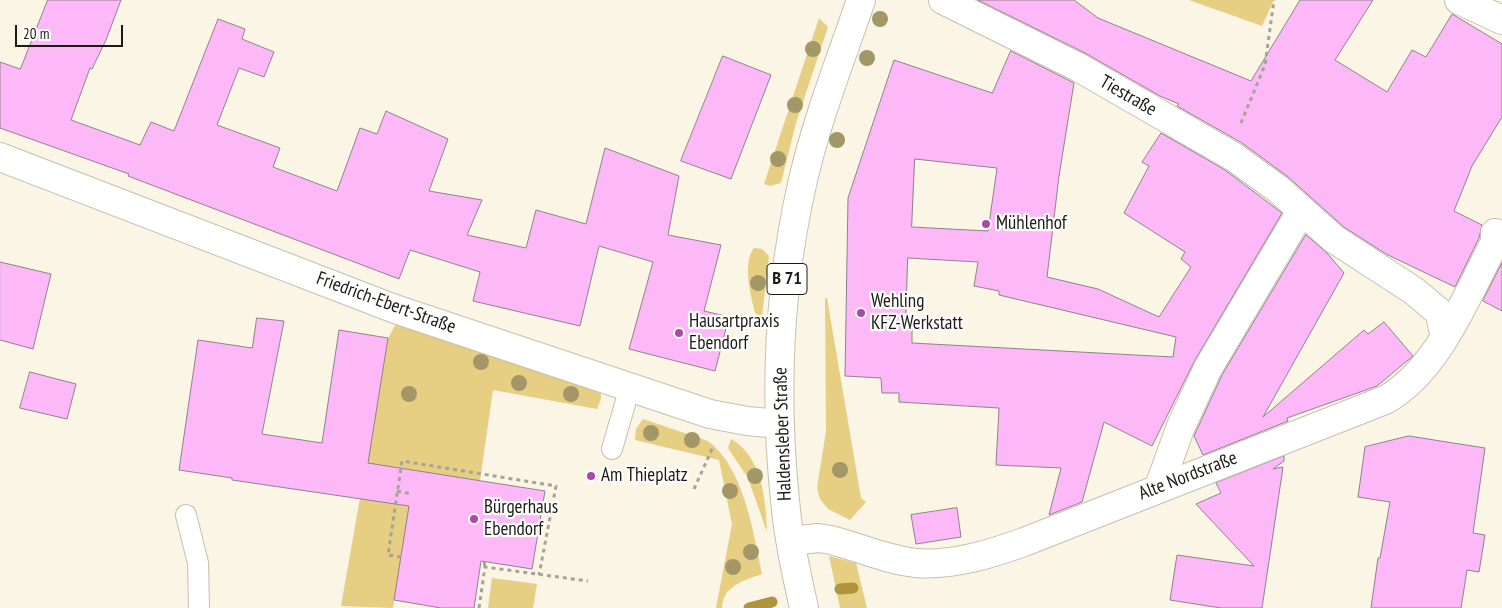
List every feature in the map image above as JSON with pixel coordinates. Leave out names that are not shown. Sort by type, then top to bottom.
[{"type":"street","name":"Haldensleber Straße","points":[[804,608],[795,568],[784,500],[780,424],[781,343],[784,308],[803,181],[816,134],[861,0]]},
{"type":"street","name":"Tiestraße","points":[[943,0],[1078,67],[1228,154],[1271,183],[1334,238],[1402,281],[1439,312],[1445,336]]},
{"type":"street","points":[[1459,0],[1502,20]]},
{"type":"street","name":"Friedrich-Ebert-Straße","points":[[0,157],[395,309],[724,417],[780,424]]},
{"type":"street","points":[[1159,487],[1181,426],[1208,368],[1302,210]]},
{"type":"street","name":"Alte Nordstraße","points":[[791,541],[818,538],[831,540],[916,563],[949,562],[981,555],[1024,542],[1394,395],[1410,384],[1425,369],[1445,336],[1495,242],[1495,233]]},
{"type":"lane","points":[[612,449],[630,387]]},
{"type":"lane","points":[[186,515],[198,563],[199,608]]},
{"type":"path","points":[[1228,154],[1264,65],[1274,0]]},
{"type":"path","points":[[694,489],[711,448],[716,445]]},
{"type":"path","points":[[401,557],[388,555],[402,461],[556,486],[539,575]]},
{"type":"path","points":[[397,491],[412,494]]},
{"type":"path","points":[[479,608],[485,567],[484,562]]},
{"type":"path","points":[[485,567],[588,581]]},
{"type":"shaded area","points":[[1189,0],[1274,0],[1262,26]]},
{"type":"shaded area","points":[[819,18],[828,27],[796,123],[781,183],[770,186],[764,184]]},
{"type":"shaded area","points":[[754,248],[762,249],[769,256],[762,317],[755,313],[748,280],[750,254]]},
{"type":"shaded area","points":[[825,298],[827,298],[861,498],[866,502],[850,520],[828,509],[820,499],[817,488],[826,431]]},
{"type":"shaded area","points":[[396,324],[593,390],[601,394],[601,399],[597,409],[493,390],[480,481],[415,471],[393,608],[341,606],[388,338]]},
{"type":"shaded area","points":[[643,419],[708,441],[720,453],[739,484],[750,520],[762,574],[730,589],[723,600],[722,608],[716,608],[732,524],[719,460],[635,440],[636,429]]},
{"type":"shaded area","points":[[731,439],[750,456],[756,467],[763,493],[767,532],[748,478],[728,448]]},
{"type":"shaded area","points":[[829,556],[856,563],[867,608],[840,608]]},
{"type":"shaded area","points":[[492,578],[537,584],[533,608],[488,608]]},
{"type":"building","points":[[48,0],[121,0],[106,40],[92,69],[90,68],[71,120],[140,145],[151,122],[174,131],[218,19],[245,29],[242,39],[274,52],[264,77],[239,68],[217,125],[280,148],[273,167],[337,191],[360,128],[377,134],[386,111],[448,139],[429,191],[482,200],[467,235],[526,248],[536,210],[586,224],[605,148],[679,176],[668,235],[721,245],[704,311],[729,317],[715,371],[629,349],[653,262],[599,246],[580,326],[473,301],[480,272],[410,250],[399,279],[128,176],[129,174],[0,128],[0,62],[20,69]]},
{"type":"building","points":[[978,0],[1074,0],[1098,18],[1251,81],[1300,0],[1373,0],[1335,60],[1387,92],[1412,50],[1426,57],[1452,14],[1502,44],[1502,117],[1472,166],[1454,211],[1482,225],[1479,238],[1455,287],[1386,254],[1344,227],[1287,176],[1242,143],[1177,106],[1179,104],[1160,96],[1085,53]]},
{"type":"building","points":[[1011,51],[1074,83],[1059,176],[1047,277],[1098,289],[1159,317],[1191,267],[1181,259],[1185,252],[1124,213],[1149,166],[1142,162],[1161,133],[1225,170],[1282,213],[1195,360],[1152,446],[1104,422],[1082,502],[1049,515],[1061,468],[996,465],[999,408],[899,402],[899,393],[882,393],[881,378],[845,376],[848,198],[894,60],[992,93]],"holes":[[[915,159],[997,168],[988,231],[912,227]],[[908,258],[978,262],[974,286],[999,291],[999,295],[1176,337],[1173,357],[912,343],[912,325],[906,324]]]},
{"type":"building","points":[[723,56],[771,75],[731,179],[681,161]]},
{"type":"building","points":[[1306,235],[1327,253],[1344,273],[1263,417],[1364,330],[1368,334],[1384,322],[1413,356],[1377,386],[1287,418],[1288,421],[1203,455],[1194,436],[1222,375]]},
{"type":"building","points":[[0,262],[51,274],[33,349],[0,340]]},
{"type":"building","points":[[1502,263],[1502,311],[1483,301]]},
{"type":"building","points":[[257,318],[284,321],[262,434],[322,443],[339,330],[388,338],[368,463],[545,491],[532,569],[481,561],[474,608],[441,608],[394,600],[409,506],[232,480],[232,478],[179,470],[198,340],[252,348]]},
{"type":"building","points":[[30,372],[76,384],[67,419],[20,408]]},
{"type":"building","points":[[1409,436],[1485,448],[1473,533],[1485,535],[1479,572],[1467,570],[1461,608],[1371,608],[1378,558],[1380,558],[1390,502],[1358,497],[1365,447]]},
{"type":"building","points":[[1284,456],[1284,461],[1273,469],[1283,467],[1262,608],[1221,608],[1170,600],[1177,555],[1254,566],[1196,504],[1221,493],[1216,483]]},
{"type":"building","points":[[957,508],[961,537],[916,544],[911,515]]},
{"type":"waterway","points":[[840,589],[853,588]]},
{"type":"waterway","points":[[749,608],[772,602]]},
{"type":"place","name":"Mühlenhof","points":[[986,224]]},
{"type":"place","name":"Wehling KFZ-Werkstatt","points":[[861,313]]},
{"type":"place","name":"Hausartpraxis Ebendorf","points":[[679,333]]},
{"type":"place","name":"Am Thieplatz","points":[[591,476]]},
{"type":"place","name":"Bürgerhaus Ebendorf","points":[[474,519]]}]
